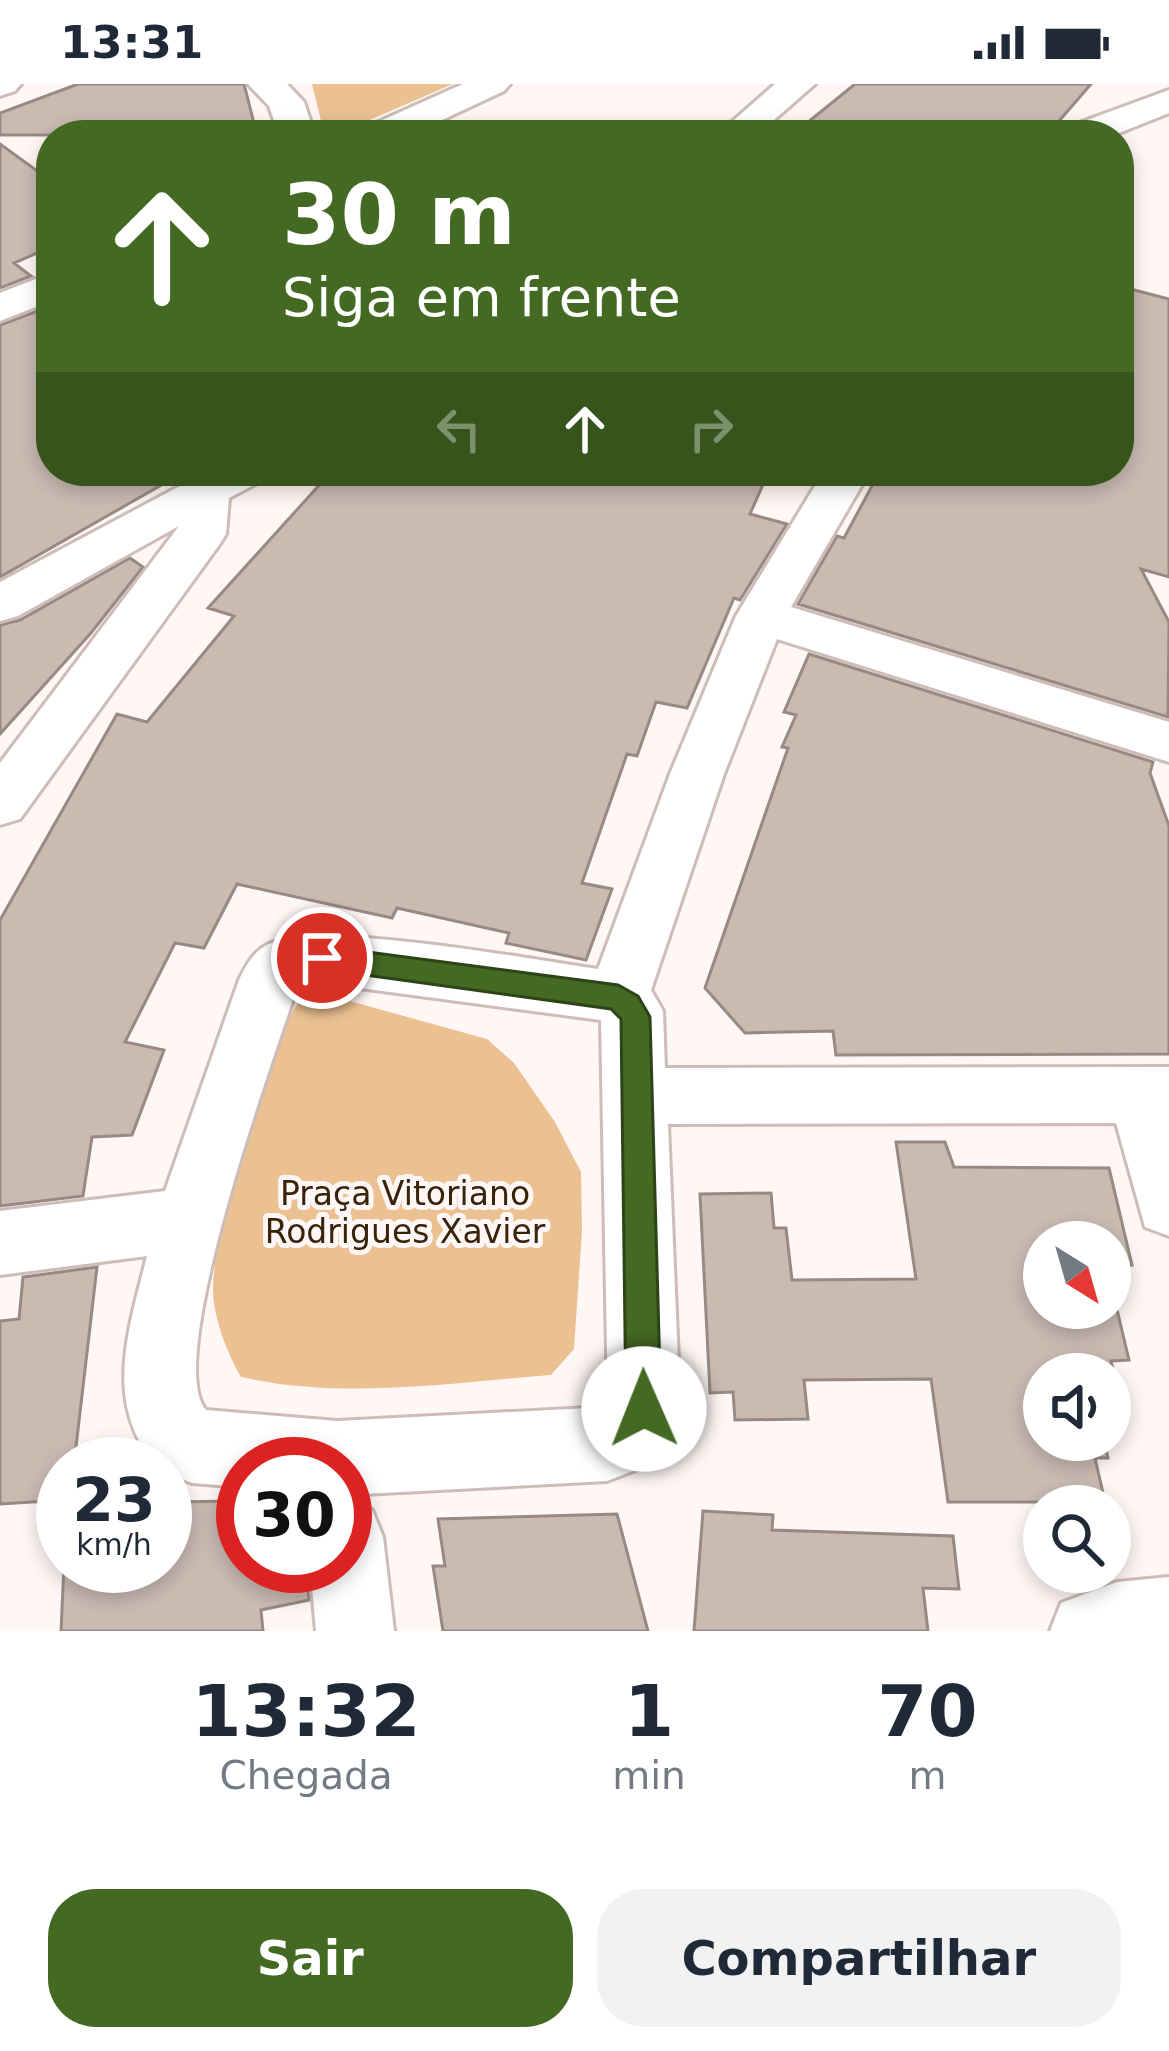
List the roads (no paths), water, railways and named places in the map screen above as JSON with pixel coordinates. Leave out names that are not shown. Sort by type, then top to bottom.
[{"type":"street","points":[[266,84],[286,101],[292,120]]},
{"type":"street","points":[[413,120],[492,84]]},
{"type":"street","points":[[753,120],[797,84]]},
{"type":"street","points":[[1103,120],[1147,91]]},
{"type":"street","points":[[0,309],[36,292]]},
{"type":"street","points":[[0,604],[217,486]]},
{"type":"street","points":[[0,804],[202,534],[224,486]]},
{"type":"street","points":[[618,997],[697,774],[761,616],[838,486]]},
{"type":"street","points":[[761,616],[1169,742]]},
{"type":"street","points":[[216,1448],[192,1446],[179,1439],[169,1424],[159,1390],[159,1354],[189,1219],[269,980],[286,963],[322,958],[618,997],[635,1017],[644,1409],[638,1430],[607,1444],[372,1459]]},
{"type":"street","points":[[638,1096],[1155,1095],[1169,1205]]},
{"type":"street","points":[[0,1243],[189,1219]]},
{"type":"street","points":[[351,1593],[355,1631]]},
{"type":"street","points":[[1089,1631],[1117,1621],[1169,1616]]},
{"type":"park label","name":"Praça Vitoriano Rodrigues Xavier","points":[[405,1212]]}]
